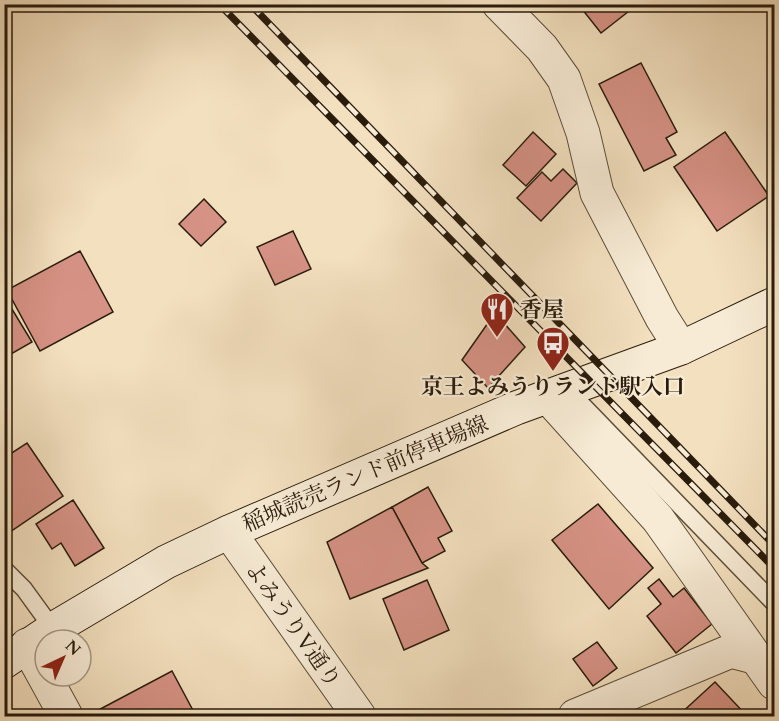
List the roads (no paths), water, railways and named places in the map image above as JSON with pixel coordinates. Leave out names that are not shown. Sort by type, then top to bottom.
[{"type":"street","points":[[499,4],[542,48],[564,79],[583,133],[597,193],[662,318],[681,348]]},
{"type":"street","name":"稲城読売ランド前停車場線","points":[[28,645],[166,562],[229,532],[406,454],[558,393],[681,348],[774,304]]},
{"type":"street","points":[[558,393],[658,519],[774,683]]},
{"type":"street","name":"よみうりV通り","points":[[229,532],[359,717]]},
{"type":"street","points":[[28,645],[66,717]]},
{"type":"street","points":[[575,717],[731,651],[754,657]]},
{"type":"lane","points":[[558,393],[774,603]]},
{"type":"lane","points":[[4,569],[24,589],[28,645]]},
{"type":"railway","points":[[219,4],[774,568]]},
{"type":"railway","points":[[250,4],[774,545]]},
{"type":"place","name":"香屋","points":[[497,338]]},
{"type":"place","name":"京王よみうりランド駅入口","points":[[553,372]]}]
